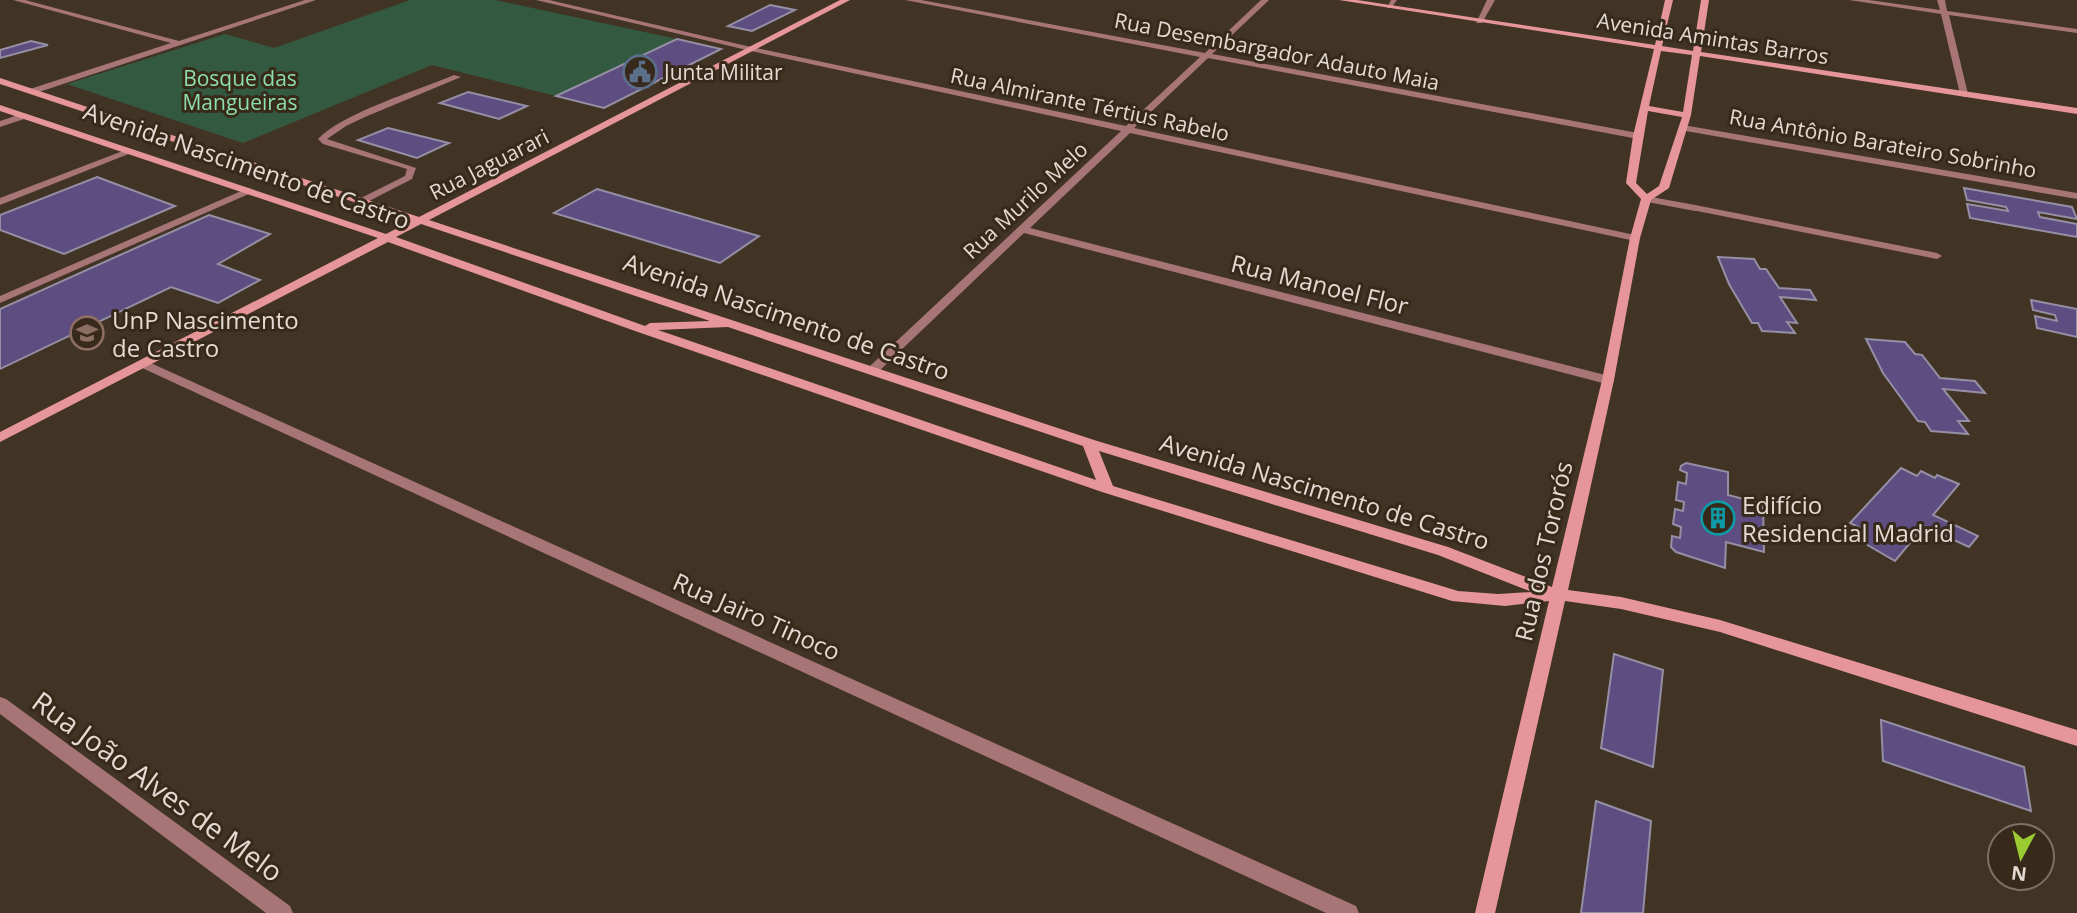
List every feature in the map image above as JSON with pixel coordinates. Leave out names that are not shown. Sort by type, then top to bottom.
[{"type":"main road","name":"Rua Jaguarari","points":[[0,438],[846,0]]},
{"type":"main road","name":"Avenida Amintas Barros","points":[[1343,0],[1391,4],[1479,21],[2077,111]]},
{"type":"main road","points":[[1646,199],[1631,183],[1637,136],[1646,108],[1669,0]]},
{"type":"main road","name":"Rua dos Tororós","points":[[1485,913],[1608,380],[1635,239],[1646,199],[1664,188],[1687,115],[1705,0]]},
{"type":"main road","name":"Avenida Nascimento de Castro","points":[[0,81],[1089,443],[1443,551],[1558,595],[1615,603],[1720,626],[2077,738]]},
{"type":"main road","name":"Avenida Nascimento de Castro","points":[[0,108],[388,238],[639,328],[1107,489],[1458,597],[1513,600],[1558,595]]},
{"type":"main road","points":[[1646,108],[1687,115]]},
{"type":"main road","points":[[190,171],[204,148]]},
{"type":"main road","points":[[639,328],[736,324]]},
{"type":"main road","points":[[1089,443],[1107,489]]},
{"type":"street","points":[[17,0],[179,43]]},
{"type":"street","points":[[273,0],[295,6]]},
{"type":"street","points":[[33,91],[312,0]]},
{"type":"street","name":"Rua Almirante Tértius Rabelo","points":[[540,0],[751,49],[1635,239]]},
{"type":"street","name":"Rua Desembargador Adauto Maia","points":[[909,0],[1637,136]]},
{"type":"street","name":"Rua Murilo Melo","points":[[873,370],[1265,0]]},
{"type":"street","points":[[1479,21],[1491,0]]},
{"type":"street","points":[[1853,0],[2077,31]]},
{"type":"street","points":[[1941,0],[1964,94]]},
{"type":"street","points":[[0,124],[24,116]]},
{"type":"street","name":"Rua Antônio Barateiro Sobrinho","points":[[1683,128],[2077,197]]},
{"type":"street","points":[[0,202],[131,151]]},
{"type":"street","points":[[1646,199],[1695,208]]},
{"type":"street","name":"Rua Manoel Flor","points":[[1022,229],[1608,380]]},
{"type":"street","name":"Rua Jairo Tinoco","points":[[144,364],[1349,913]]},
{"type":"street","name":"Rua João Alves de Melo","points":[[0,704],[283,913]]},
{"type":"lane","points":[[364,200],[409,177],[412,168],[326,142],[322,139],[324,135],[457,77]]},
{"type":"lane","points":[[0,300],[248,191]]},
{"type":"lane","points":[[1695,208],[1937,256]]},
{"type":"green space","name":"Bosque das Mangueiras","points":[[410,0],[495,0],[677,39],[556,96],[432,65],[243,143],[67,84],[225,34],[274,48]]},
{"type":"building","points":[[770,5],[795,10],[752,31],[728,26]]},
{"type":"building","name":"Junta Militar","points":[[677,39],[721,49],[604,108],[556,96]]},
{"type":"building","points":[[31,41],[48,45],[0,58],[0,50]]},
{"type":"building","points":[[468,92],[527,106],[499,119],[440,103]]},
{"type":"building","points":[[388,128],[449,143],[417,158],[358,140]]},
{"type":"building","points":[[97,177],[175,206],[64,254],[0,230],[0,215]]},
{"type":"building","points":[[1964,188],[2072,207],[2077,219],[2038,212],[2040,217],[2077,224],[2077,237],[1970,218],[1967,204],[2008,211],[2006,207],[1967,200]]},
{"type":"building","points":[[597,189],[759,236],[720,263],[554,213]]},
{"type":"building","points":[[209,215],[270,234],[218,264],[260,280],[218,303],[171,287],[0,369],[0,309]]},
{"type":"building","points":[[1718,257],[1754,259],[1760,269],[1766,269],[1779,288],[1810,290],[1816,300],[1780,297],[1797,323],[1787,322],[1795,333],[1762,331],[1758,323],[1752,323],[1729,284]]},
{"type":"building","points":[[2031,300],[2077,309],[2077,337],[2037,328],[2035,316],[2057,321],[2055,315],[2033,310]]},
{"type":"building","points":[[1866,339],[1905,342],[1915,354],[1922,355],[1940,378],[1975,381],[1985,393],[1943,389],[1969,421],[1958,421],[1968,434],[1931,431],[1925,422],[1918,421],[1883,373]]},
{"type":"building","name":"Edifício Residencial Madrid","points":[[1686,463],[1728,472],[1728,495],[1763,504],[1764,552],[1726,542],[1725,568],[1676,552],[1671,547],[1672,536],[1680,538],[1681,527],[1673,524],[1675,509],[1683,511],[1684,502],[1676,500],[1678,482],[1686,484],[1687,473],[1680,470]]},
{"type":"building","points":[[1901,468],[1917,476],[1921,471],[1959,484],[1933,515],[1978,536],[1969,547],[1924,526],[1895,561],[1859,540],[1867,531],[1850,523]]},
{"type":"building","points":[[1614,654],[1663,670],[1653,767],[1601,748]]},
{"type":"building","points":[[1881,720],[2024,767],[2031,811],[1883,761]]},
{"type":"building","points":[[1596,801],[1651,821],[1643,913],[1581,913]]},
{"type":"place","name":"Junta Militar","points":[[640,72]]},
{"type":"place","name":"UnP Nascimento de Castro","points":[[87,333]]},
{"type":"place","name":"Edifício Residencial Madrid","points":[[1718,518]]}]
